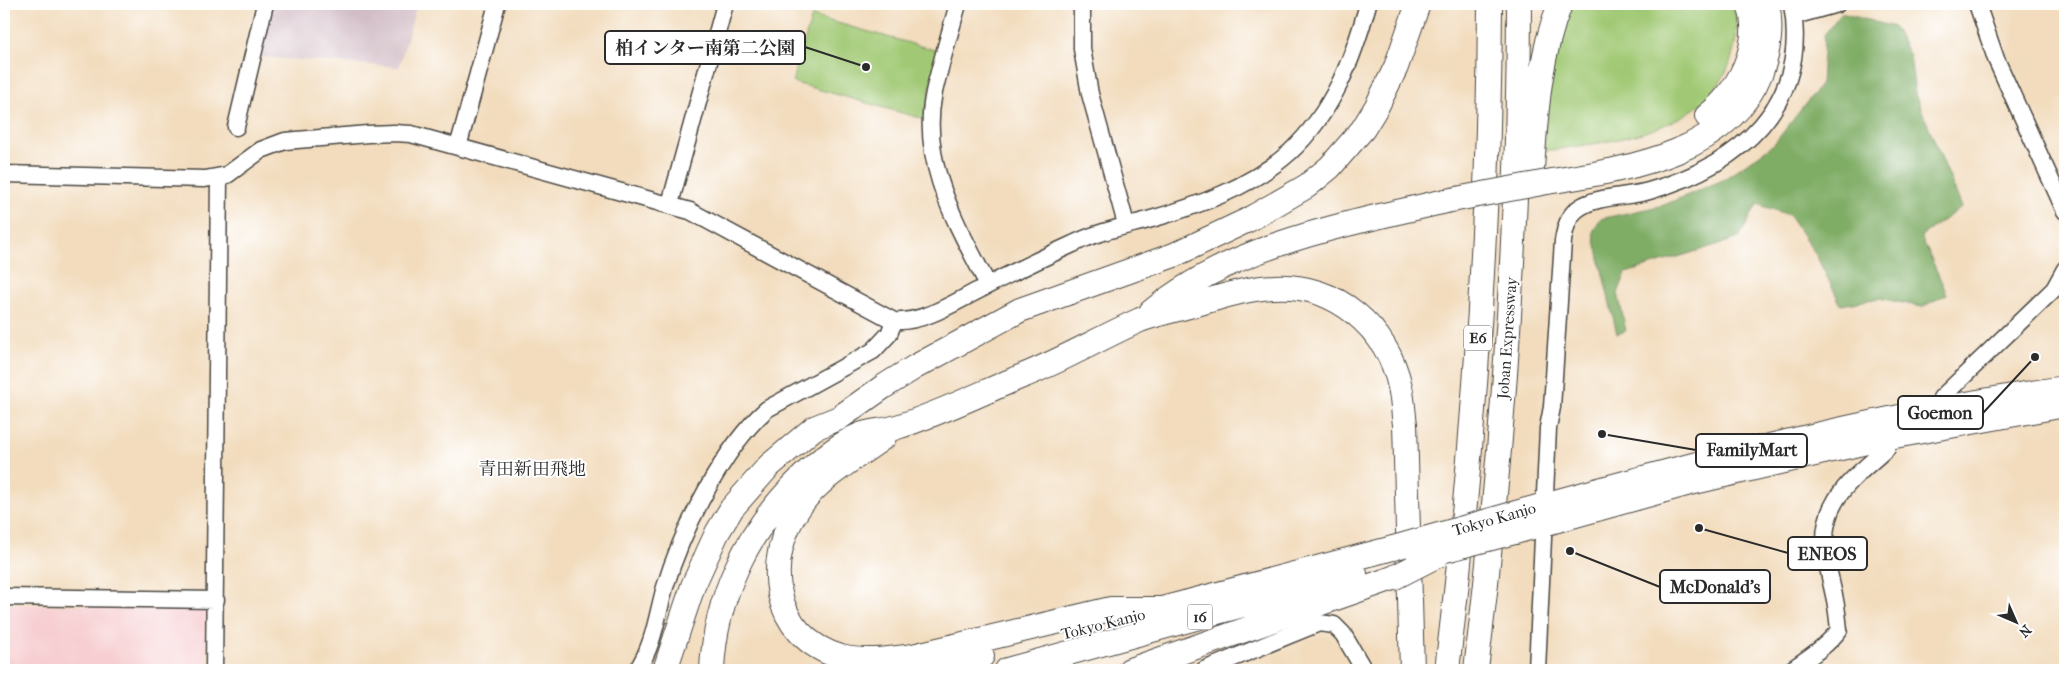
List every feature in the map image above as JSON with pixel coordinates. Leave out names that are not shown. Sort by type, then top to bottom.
[{"type":"highway","points":[[665,670],[704,558],[732,508],[769,466],[794,443],[814,428],[839,418],[915,367],[1020,310],[1174,255],[1248,220],[1307,186],[1330,167],[1363,129],[1396,68],[1418,4]]},
{"type":"highway","name":"Joban Expressway","points":[[1447,670],[1469,457],[1482,279],[1487,166],[1490,4]]},
{"type":"highway","name":"Joban Expressway","points":[[1476,670],[1498,454],[1511,279],[1517,171],[1519,4]]},
{"type":"highway","points":[[1498,454],[1525,272],[1537,99],[1547,42],[1560,4]]},
{"type":"highway","points":[[1547,174],[1660,141],[1680,133],[1709,114],[1731,92],[1745,66],[1752,37],[1749,4]]},
{"type":"highway","points":[[1174,255],[1446,193],[1547,174],[1644,164],[1676,152],[1718,128],[1747,99],[1757,82],[1765,62],[1768,44],[1767,4]]},
{"type":"highway","points":[[1142,320],[1170,297],[1201,276],[1243,256],[1279,244],[1378,217],[1446,193]]},
{"type":"highway","points":[[712,670],[713,649],[724,602],[740,560],[767,516],[800,479],[836,450],[860,435],[896,428],[1048,366],[1142,320],[1236,292],[1275,287],[1295,287],[1315,291],[1349,307],[1364,320],[1377,334],[1387,350],[1400,387],[1405,424],[1412,670]]},
{"type":"highway","name":"Tokyo Kanjo","points":[[1881,430],[1943,409],[2065,388]]},
{"type":"highway","name":"Tokyo Kanjo","points":[[928,670],[981,663],[1164,609],[1393,563],[1696,464],[1881,430],[2065,405]]},
{"type":"highway","points":[[698,670],[703,632],[710,603],[717,578],[730,550],[762,500],[783,476],[820,442],[839,418]]},
{"type":"highway","points":[[896,428],[826,478],[810,492],[789,524],[781,541],[777,559],[776,579],[780,597],[792,621],[809,640],[826,651],[842,657],[884,660],[913,656],[1111,609],[1164,609]]},
{"type":"highway","name":"Tokyo Kanjo","points":[[1007,670],[1449,549],[1515,523]]},
{"type":"highway","points":[[1130,670],[1393,563]]},
{"type":"street","points":[[236,127],[265,4]]},
{"type":"street","points":[[458,147],[498,4]]},
{"type":"street","points":[[670,204],[725,4]]},
{"type":"street","points":[[958,4],[934,93],[932,143],[934,161],[948,206],[988,285]]},
{"type":"street","points":[[1082,4],[1082,49],[1090,94],[1126,224]]},
{"type":"street","points":[[4,174],[205,179],[219,177],[235,169],[261,150],[285,141],[394,133],[411,134],[690,211],[894,321],[906,322],[923,316],[1106,230],[1178,211],[1215,197],[1253,179],[1291,151],[1322,114],[1335,94],[1350,64],[1368,4]]},
{"type":"street","points":[[1537,670],[1548,428],[1552,407],[1563,241],[1566,225],[1578,208],[1588,203],[1643,192],[1689,177],[1717,163],[1746,143],[1772,111],[1786,83],[1795,44],[1793,10],[1837,4]]},
{"type":"street","points":[[1977,4],[2000,67],[2065,211]]},
{"type":"street","points":[[214,670],[219,177]]},
{"type":"street","points":[[1943,409],[1941,398],[2054,289],[2065,269]]},
{"type":"street","points":[[637,670],[653,636],[665,587],[678,549],[692,518],[731,449],[755,420],[767,409],[873,351],[889,334],[894,321]]},
{"type":"street","points":[[1791,670],[1832,640],[1839,630],[1836,603],[1824,544],[1825,527],[1836,500],[1850,483],[1887,448],[1881,430]]},
{"type":"street","points":[[4,597],[216,600]]},
{"type":"street","points":[[1204,670],[1319,623],[1334,625],[1343,634],[1364,670]]},
{"type":"shaded area","points":[[270,4],[417,4],[399,67],[259,57]]},
{"type":"shaded area","points":[[4,604],[202,607],[208,612],[207,670],[4,670]]},
{"type":"green space","points":[[1569,4],[1734,4],[1737,34],[1727,69],[1711,93],[1689,112],[1663,126],[1603,142],[1544,151],[1550,76]]},
{"type":"green space","points":[[1841,13],[1894,27],[1910,56],[1915,94],[1962,207],[1921,236],[1947,294],[1922,307],[1879,298],[1841,305],[1815,253],[1789,215],[1757,204],[1739,238],[1626,273],[1618,293],[1626,331],[1617,334],[1593,232],[1600,219],[1664,205],[1723,180],[1774,144],[1821,84],[1824,35]]},
{"type":"green space","points":[[812,16],[938,51],[924,119],[792,82]]},
{"type":"place","name":"柏インター南第二公園","points":[[866,67]]},
{"type":"place","name":"Goemon","points":[[2035,357]]},
{"type":"place","name":"FamilyMart","points":[[1602,434]]},
{"type":"place","name":"ENEOS","points":[[1699,528]]},
{"type":"place","name":"McDonald's","points":[[1570,551]]},
{"type":"district","name":"青田新田飛地","points":[[532,469]]}]
